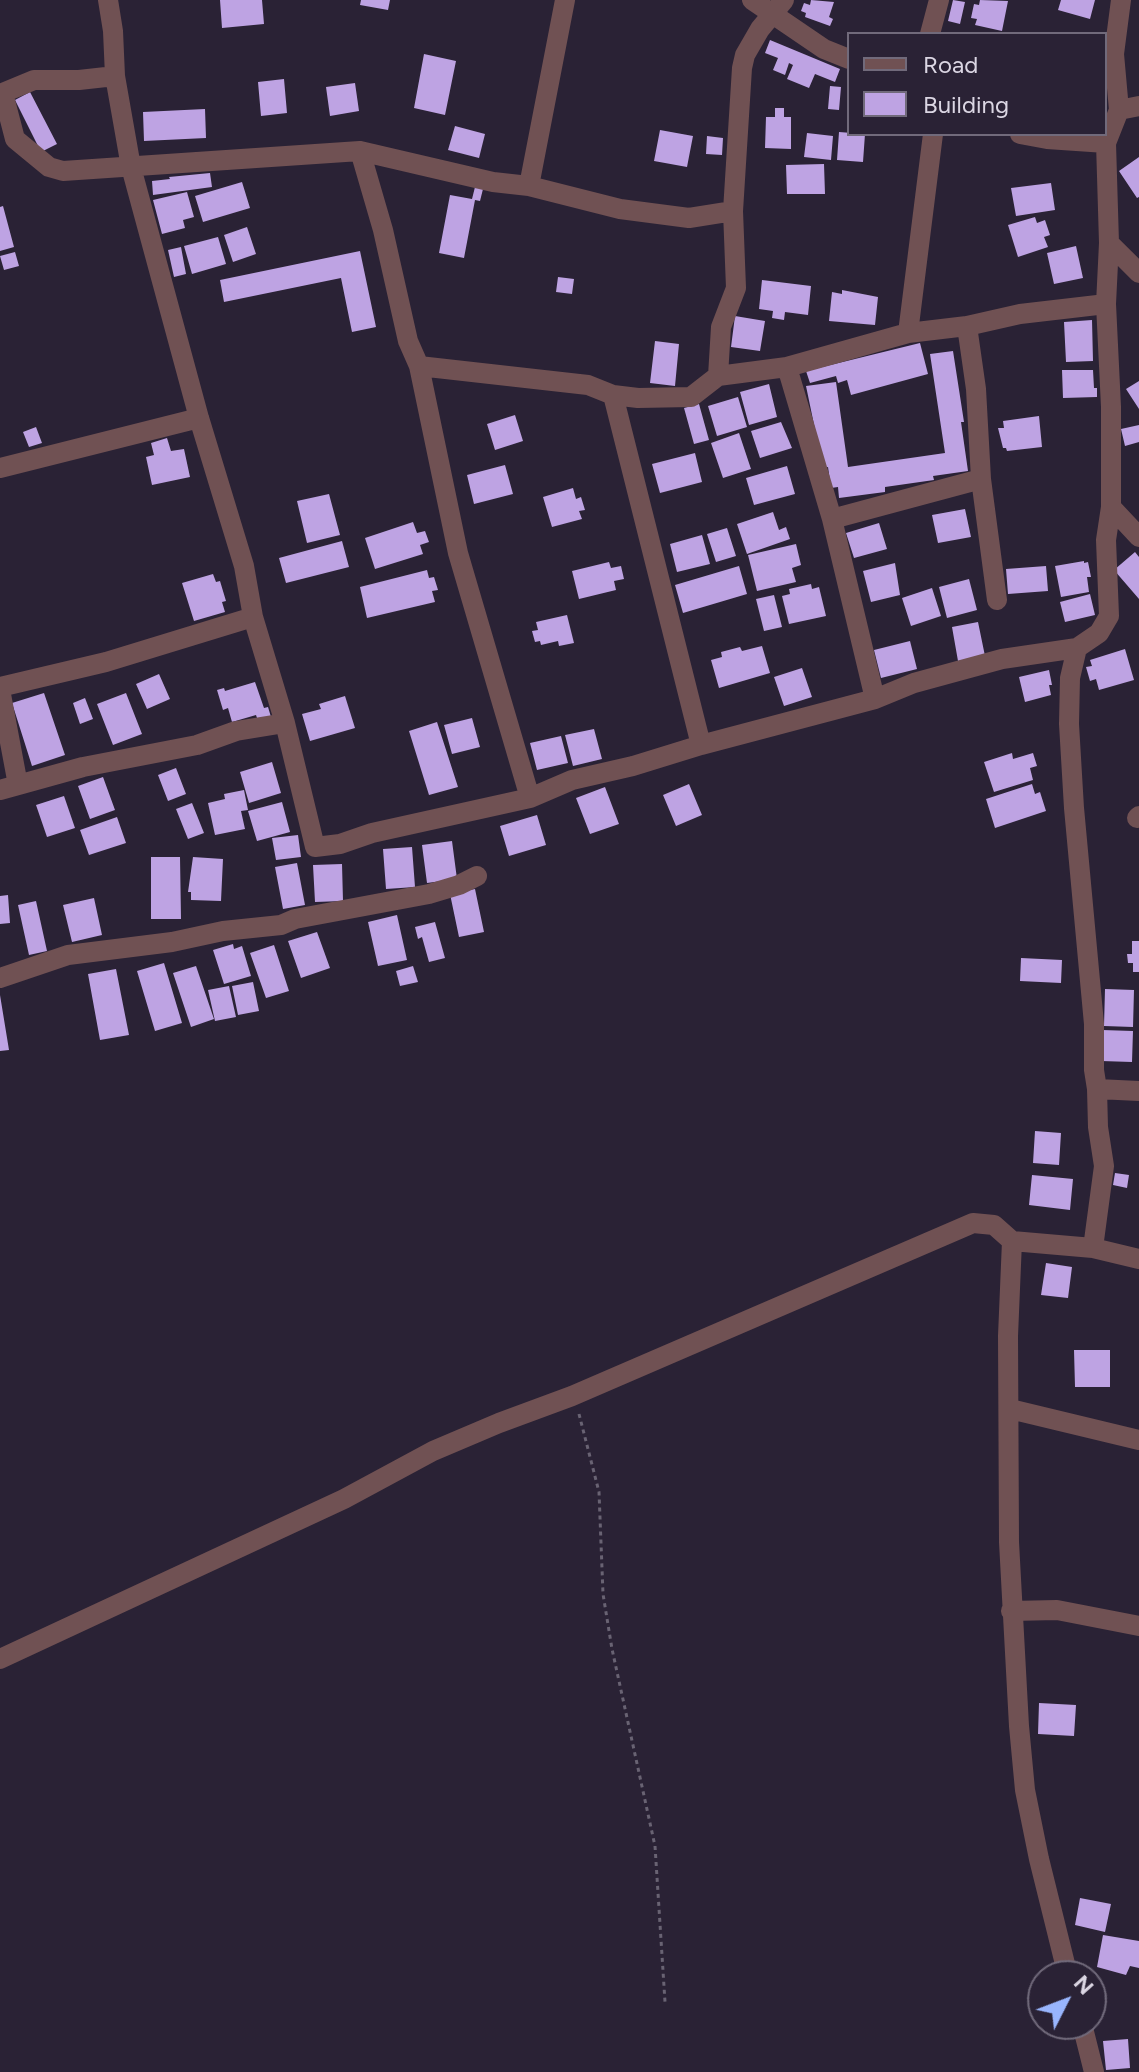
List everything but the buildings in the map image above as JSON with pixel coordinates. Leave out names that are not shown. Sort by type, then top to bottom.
[{"type":"street","points":[[108,0],[115,76],[131,167],[199,418],[244,566],[253,617],[285,723],[315,847],[340,844],[372,833],[530,798],[572,780],[875,699],[914,683],[1002,659],[1077,648],[1099,633],[1109,616],[1106,540],[1111,507],[1106,143],[1129,108],[1114,54],[1121,0]]},
{"type":"street","points":[[529,186],[565,0]]},
{"type":"street","points":[[752,0],[780,7],[824,49],[847,58]]},
{"type":"street","points":[[931,32],[939,0]]},
{"type":"street","points":[[718,376],[721,327],[736,288],[733,211],[742,68],[745,55],[760,29],[780,7]]},
{"type":"street","points":[[115,76],[34,80],[1,94],[15,139],[49,167],[63,171],[360,151],[493,182],[529,186],[620,209],[689,218],[733,211]]},
{"type":"street","points":[[908,333],[933,136]]},
{"type":"street","points":[[1031,136],[1106,143]]},
{"type":"street","points":[[360,151],[383,230],[408,341],[419,366],[458,553],[530,798]]},
{"type":"street","points":[[1109,243],[1139,273]]},
{"type":"street","points":[[419,366],[588,385],[613,395],[638,398],[691,397],[718,376],[787,367],[908,333],[967,326],[1020,314],[1106,304]]},
{"type":"street","points":[[967,326],[976,389],[981,479],[997,600]]},
{"type":"street","points":[[787,367],[832,519],[875,699]]},
{"type":"street","points":[[613,395],[701,745]]},
{"type":"street","points":[[0,468],[199,418]]},
{"type":"street","points":[[832,519],[981,479]]},
{"type":"street","points":[[1111,507],[1139,537]]},
{"type":"street","points":[[253,617],[106,662],[0,688],[9,788],[83,767],[197,745],[236,731],[285,723]]},
{"type":"street","points":[[1077,648],[1070,678],[1069,724],[1094,1024],[1098,1127],[1104,1166],[1093,1248]]},
{"type":"street","points":[[0,978],[68,955],[281,925],[295,919],[429,894],[477,876]]},
{"type":"street","points":[[1097,1089],[1139,1091]]},
{"type":"street","points":[[0,1659],[344,1499],[433,1451],[572,1396],[973,1223],[994,1225],[1012,1241],[1093,1248],[1139,1259]]},
{"type":"street","points":[[1012,1241],[1008,1336],[1011,1611],[1025,1790],[1064,1960]]},
{"type":"street","points":[[1010,1409],[1139,1440]]},
{"type":"street","points":[[1011,1611],[1057,1610],[1139,1626]]},
{"type":"street","points":[[1086,2040],[1094,2072]]},
{"type":"path","points":[[572,1396],[585,1433],[599,1492],[603,1594],[655,1846],[665,2002]]}]
